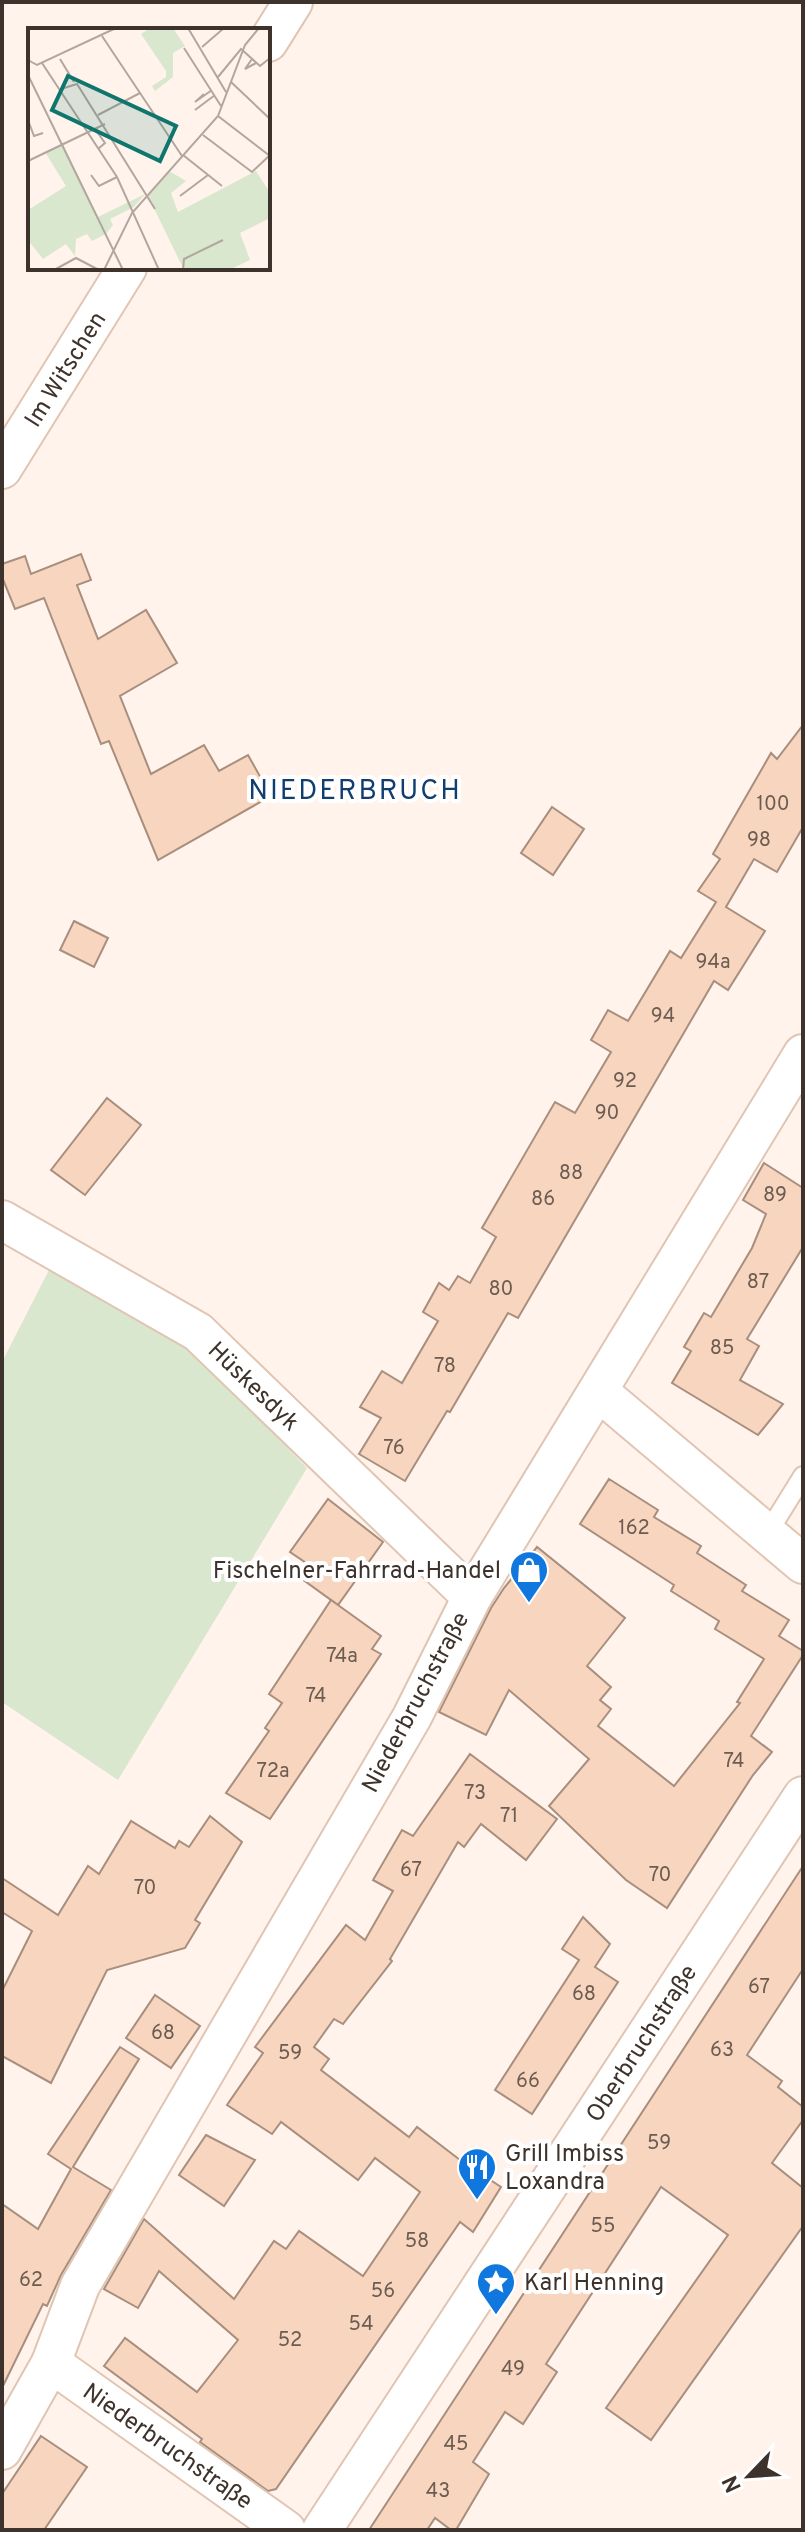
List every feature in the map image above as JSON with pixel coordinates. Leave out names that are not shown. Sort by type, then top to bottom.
[{"type":"street","points":[[270,39],[293,2]]},
{"type":"street","name":"Im Witschen","points":[[2,469],[126,270]]},
{"type":"street","name":"Niederbruchstraße","points":[[2,2450],[51,2363],[80,2286],[404,1730],[472,1597],[803,1054]]},
{"type":"street","name":"Hüskesdyk","points":[[2,1220],[198,1332],[472,1597]]},
{"type":"street","points":[[598,1391],[803,1564]]},
{"type":"street","name":"Oberbruchstraße","points":[[322,2530],[803,1796]]},
{"type":"street","name":"Niederbruchstraße","points":[[51,2363],[286,2530]]},
{"type":"lane","points":[[767,1534],[803,1476]]},
{"type":"green space","points":[[51,1266],[186,1345],[307,1468],[118,1780],[2,1702],[2,1362]]},
{"type":"building","points":[[81,554],[91,580],[77,585],[98,639],[146,610],[177,663],[120,696],[151,774],[204,745],[219,771],[248,755],[271,796],[158,860],[109,741],[101,744],[44,598],[15,609],[2,577],[2,564],[25,556],[31,574]]},
{"type":"building","points":[[803,725],[803,827],[777,872],[754,859],[726,907],[765,931],[728,990],[714,981],[518,1318],[508,1313],[405,1481],[359,1454],[381,1418],[360,1407],[382,1371],[402,1383],[438,1321],[423,1312],[439,1283],[449,1290],[458,1276],[470,1283],[496,1237],[482,1228],[555,1102],[575,1113],[611,1052],[591,1040],[608,1010],[628,1021],[670,951],[681,958],[716,902],[698,891],[720,859],[713,854],[771,753],[777,759]]},
{"type":"building","points":[[552,807],[584,829],[553,875],[521,853]]},
{"type":"building","points":[[74,921],[108,938],[94,967],[60,950]]},
{"type":"building","points":[[107,1098],[141,1125],[85,1195],[51,1170]]},
{"type":"building","points":[[764,1163],[803,1188],[803,1247],[747,1339],[759,1346],[740,1380],[783,1404],[758,1435],[672,1383],[691,1351],[684,1347],[704,1313],[711,1317],[752,1248],[766,1214],[743,1200]]},
{"type":"building","points":[[609,1479],[658,1510],[654,1517],[701,1546],[697,1553],[746,1585],[742,1591],[789,1620],[779,1636],[803,1651],[751,1736],[772,1752],[753,1775],[667,1908],[626,1880],[549,1806],[589,1759],[509,1690],[486,1735],[439,1712],[491,1608],[537,1547],[625,1618],[587,1666],[611,1687],[600,1700],[611,1709],[598,1726],[674,1786],[740,1703],[737,1702],[764,1659],[715,1629],[719,1621],[671,1591],[674,1585],[580,1524]]},
{"type":"building","points":[[328,1499],[383,1542],[338,1605],[302,1579],[312,1567],[290,1552]]},
{"type":"building","points":[[331,1600],[381,1636],[372,1649],[381,1654],[270,1819],[226,1793],[269,1731],[265,1728],[282,1703],[269,1694]]},
{"type":"building","points":[[470,1754],[557,1819],[526,1860],[481,1824],[464,1847],[458,1842],[390,1959],[392,1961],[343,2024],[334,2019],[314,2047],[329,2059],[321,2070],[409,2137],[417,2127],[501,2187],[473,2232],[460,2222],[276,2489],[268,2491],[104,2366],[125,2338],[197,2392],[238,2340],[159,2271],[138,2308],[104,2289],[144,2219],[234,2299],[274,2241],[286,2249],[299,2231],[363,2276],[420,2192],[375,2158],[358,2180],[281,2122],[272,2134],[227,2105],[263,2053],[255,2047],[346,1925],[365,1940],[393,1891],[373,1880],[402,1830],[413,1836]]},
{"type":"building","points":[[210,1816],[242,1842],[195,1920],[200,1923],[185,1948],[107,1970],[51,2083],[2,2056],[2,1991],[32,1931],[2,1912],[2,1878],[58,1915],[88,1866],[99,1874],[131,1821],[175,1848],[179,1841],[189,1847]]},
{"type":"building","points":[[803,1866],[803,1969],[747,2055],[782,2081],[778,2087],[803,2107],[803,2120],[772,2163],[803,2188],[803,2226],[651,2440],[606,2408],[728,2235],[661,2187],[546,2364],[557,2372],[523,2424],[505,2412],[473,2462],[489,2474],[456,2530],[451,2530],[435,2518],[427,2530],[369,2530]]},
{"type":"building","points":[[583,1917],[610,1944],[595,1967],[618,1982],[532,2114],[495,2090],[579,1960],[562,1949]]},
{"type":"building","points":[[155,1995],[200,2026],[171,2068],[126,2038]]},
{"type":"building","points":[[120,2047],[139,2059],[73,2167],[111,2190],[61,2275],[47,2306],[43,2304],[2,2388],[2,2204],[38,2229],[71,2169],[48,2154]]},
{"type":"building","points":[[206,2135],[255,2160],[224,2206],[179,2175]]},
{"type":"building","points":[[41,2436],[87,2467],[44,2530],[2,2530],[2,2494]]},
{"type":"place","name":"Fischelner-Fahrrad-Handel","points":[[529,1604]]},
{"type":"place","name":"Grill Imbiss Loxandra","points":[[477,2201]]},
{"type":"place","name":"Karl Henning","points":[[496,2316]]},
{"type":"district","name":"NIEDERBRUCH","points":[[355,789]]}]
